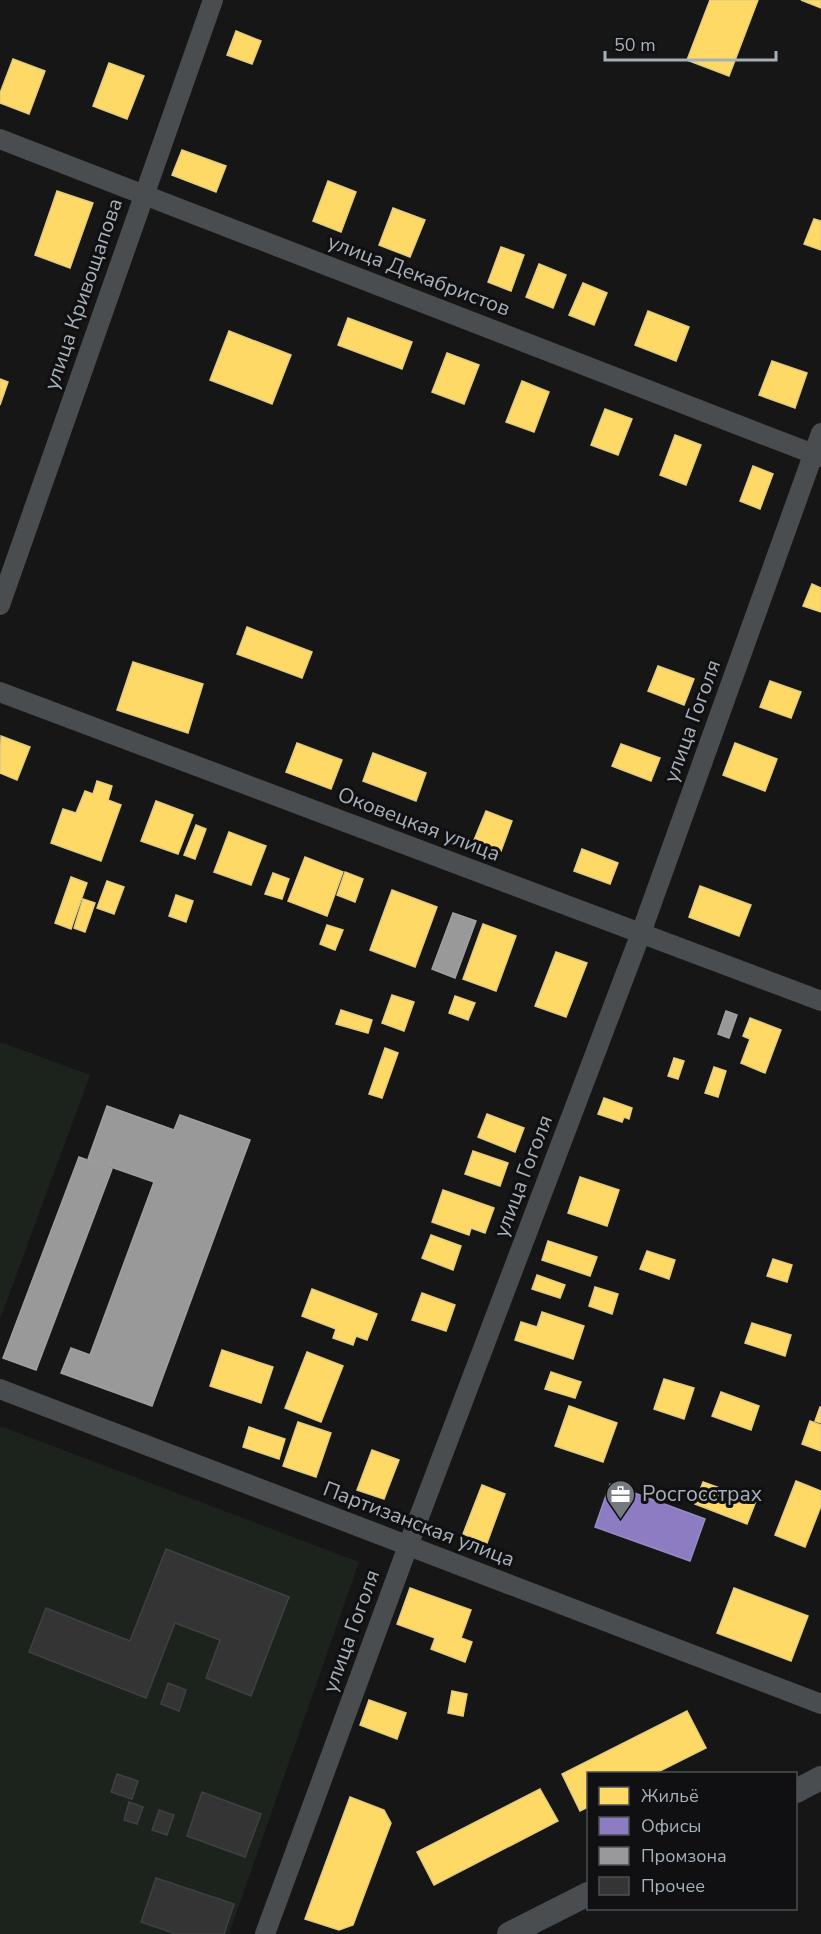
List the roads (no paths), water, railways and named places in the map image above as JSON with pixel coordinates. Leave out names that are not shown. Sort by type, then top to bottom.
[{"type":"street","name":"улица Кривощапова","points":[[0,605],[213,0]]},
{"type":"street","name":"улица Декабристов","points":[[0,139],[817,455]]},
{"type":"street","name":"улица Гоголя","points":[[265,1934],[408,1546],[641,933],[817,455],[821,433]]},
{"type":"street","name":"Оковецкая улица","points":[[0,692],[821,1001]]},
{"type":"street","name":"Партизанская улица","points":[[0,1389],[821,1704]]},
{"type":"street","points":[[797,1790],[821,1778]]},
{"type":"street","points":[[509,1934],[587,1895]]},
{"type":"place","name":"Росгосстрах","points":[[621,1520]]}]
